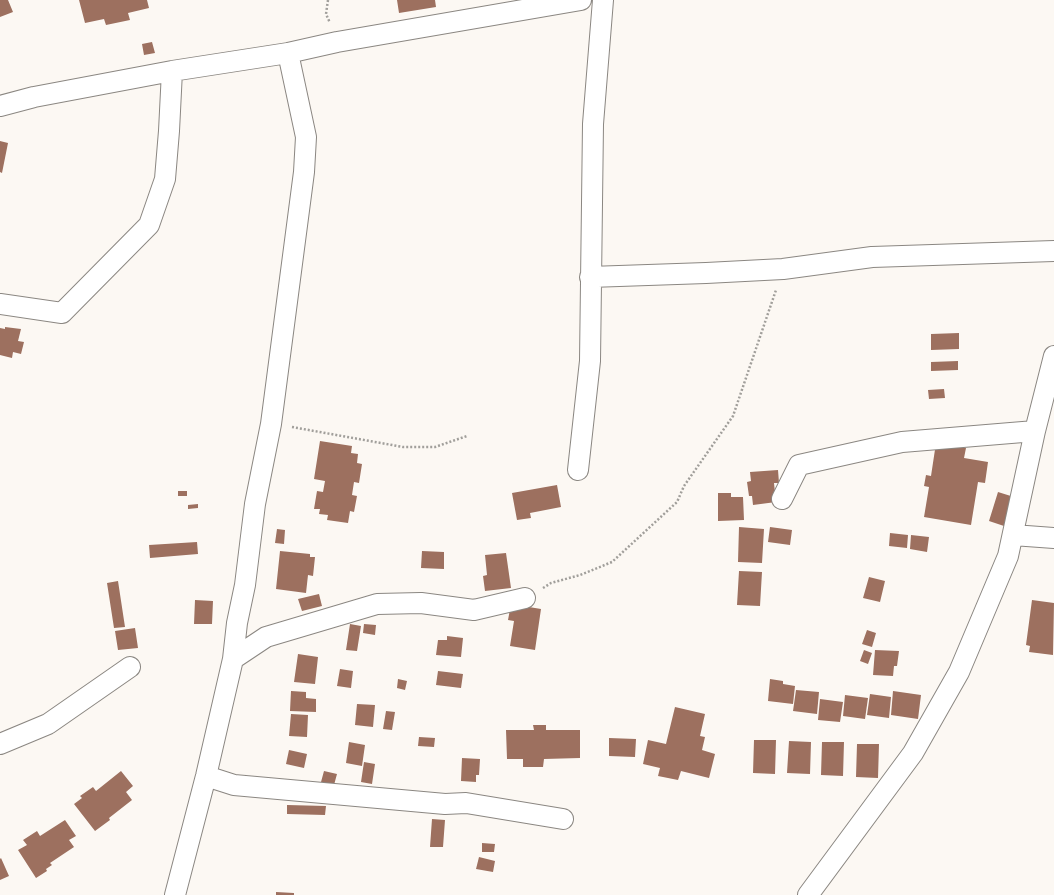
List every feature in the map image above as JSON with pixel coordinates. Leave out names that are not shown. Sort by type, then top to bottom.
[{"type":"street","points":[[0,106],[34,97],[172,71],[288,53],[337,42],[581,0]]},
{"type":"street","points":[[578,470],[590,361],[593,124],[603,0]]},
{"type":"street","points":[[175,895],[206,776],[232,659],[237,623],[245,585],[255,504],[271,424],[304,172],[306,137],[288,53]]},
{"type":"street","points":[[0,304],[62,313],[149,225],[165,180],[172,71]]},
{"type":"street","points":[[590,277],[706,273],[783,268],[872,257],[1054,251]]},
{"type":"street","points":[[808,895],[913,753],[959,672],[1008,556],[1035,431],[1054,356]]},
{"type":"street","points":[[782,499],[800,465],[902,442],[1035,431]]},
{"type":"street","points":[[1013,535],[1054,538]]},
{"type":"street","points":[[232,659],[266,636],[377,604],[421,603],[474,610],[525,598]]},
{"type":"street","points":[[0,744],[48,724],[130,668]]},
{"type":"street","points":[[206,776],[234,785],[445,804],[466,803],[563,819]]},
{"type":"path","points":[[525,598],[551,583],[580,575],[612,562],[677,502],[684,486],[734,416],[783,268]]},
{"type":"path","points":[[271,424],[403,447],[435,447],[467,436]]},
{"type":"building","points":[[0,0],[8,0],[13,12],[0,17]]},
{"type":"building","points":[[79,0],[147,0],[149,8],[128,13],[130,20],[106,25],[104,19],[85,23]]},
{"type":"building","points":[[397,0],[435,0],[436,7],[399,13]]},
{"type":"building","points":[[152,42],[155,53],[144,55],[142,44]]},
{"type":"building","points":[[0,141],[8,143],[2,173],[0,172]]},
{"type":"building","points":[[5,327],[21,329],[18,341],[24,342],[21,354],[13,352],[12,358],[0,355],[0,328],[5,329]]},
{"type":"building","points":[[959,333],[959,349],[931,350],[931,334]]},
{"type":"building","points":[[958,361],[958,370],[931,371],[931,362]]},
{"type":"building","points":[[944,389],[945,398],[929,399],[928,390]]},
{"type":"building","points":[[320,441],[352,446],[351,453],[358,454],[357,463],[362,464],[359,483],[354,482],[352,495],[357,496],[354,512],[350,511],[348,523],[327,520],[328,515],[319,514],[320,509],[314,509],[317,491],[323,492],[325,481],[314,479]]},
{"type":"building","points":[[936,443],[966,448],[964,458],[988,462],[985,483],[978,482],[971,525],[924,517],[929,487],[924,486],[926,475],[931,476]]},
{"type":"building","points":[[778,470],[779,483],[774,483],[776,502],[753,505],[752,496],[749,496],[747,482],[751,481],[750,472]]},
{"type":"building","points":[[557,485],[561,507],[530,513],[531,518],[517,520],[512,493]]},
{"type":"building","points":[[178,491],[187,491],[187,496],[178,496]]},
{"type":"building","points":[[998,492],[1014,497],[1004,526],[989,521]]},
{"type":"building","points":[[718,493],[731,493],[731,497],[743,497],[744,520],[718,521]]},
{"type":"building","points":[[198,504],[198,508],[188,509],[188,505]]},
{"type":"building","points":[[739,527],[764,529],[762,563],[738,562]]},
{"type":"building","points":[[770,527],[792,530],[790,545],[768,542]]},
{"type":"building","points":[[277,529],[285,530],[284,544],[275,543]]},
{"type":"building","points":[[890,533],[908,535],[907,548],[889,546]]},
{"type":"building","points":[[911,535],[929,537],[927,552],[910,549]]},
{"type":"building","points":[[197,542],[198,554],[150,558],[149,545]]},
{"type":"building","points":[[280,551],[310,554],[310,557],[315,557],[313,576],[308,575],[306,593],[276,589]]},
{"type":"building","points":[[422,551],[444,552],[444,569],[421,568]]},
{"type":"building","points":[[506,553],[511,588],[485,591],[483,576],[487,575],[485,555]]},
{"type":"building","points":[[739,571],[762,572],[760,606],[737,605]]},
{"type":"building","points":[[869,577],[885,581],[880,602],[863,598]]},
{"type":"building","points":[[118,581],[125,627],[114,628],[107,583]]},
{"type":"building","points":[[319,594],[322,606],[302,611],[298,599]]},
{"type":"building","points":[[195,600],[213,601],[212,624],[194,624]]},
{"type":"building","points":[[1032,600],[1054,603],[1053,655],[1029,652],[1030,646],[1026,645]]},
{"type":"building","points":[[511,604],[541,609],[535,650],[510,646],[514,621],[508,620]]},
{"type":"building","points":[[350,624],[361,626],[357,651],[346,650]]},
{"type":"building","points":[[364,624],[376,625],[375,635],[363,633]]},
{"type":"building","points":[[135,628],[138,648],[118,650],[115,631]]},
{"type":"building","points":[[867,630],[876,633],[872,647],[862,644]]},
{"type":"building","points":[[447,636],[463,638],[461,657],[436,655],[438,640],[447,640]]},
{"type":"building","points":[[864,650],[872,653],[868,664],[860,661]]},
{"type":"building","points":[[875,650],[899,651],[897,666],[894,666],[893,676],[873,675]]},
{"type":"building","points":[[298,654],[318,657],[315,684],[294,682]]},
{"type":"building","points":[[340,669],[353,671],[351,688],[337,686]]},
{"type":"building","points":[[438,671],[463,674],[461,688],[436,685]]},
{"type":"building","points":[[398,679],[407,681],[405,690],[397,688]]},
{"type":"building","points":[[770,679],[783,681],[783,684],[795,686],[793,704],[768,701]]},
{"type":"building","points":[[796,690],[819,692],[817,714],[793,711]]},
{"type":"building","points":[[291,691],[306,692],[306,698],[316,699],[316,712],[290,711]]},
{"type":"building","points":[[893,691],[921,695],[918,719],[891,715]]},
{"type":"building","points":[[870,694],[891,697],[889,718],[867,715]]},
{"type":"building","points":[[845,695],[868,698],[865,719],[843,716]]},
{"type":"building","points":[[820,699],[843,702],[840,722],[818,720]]},
{"type":"building","points":[[357,704],[375,705],[373,727],[355,725]]},
{"type":"building","points":[[675,707],[705,714],[700,736],[705,737],[702,750],[715,754],[709,778],[681,771],[678,780],[658,776],[660,768],[643,764],[648,740],[666,744]]},
{"type":"building","points":[[386,711],[395,712],[392,730],[383,729]]},
{"type":"building","points":[[291,714],[308,715],[307,737],[289,736]]},
{"type":"building","points":[[533,725],[546,725],[546,730],[580,730],[580,758],[544,759],[543,767],[523,767],[523,759],[507,759],[506,730],[534,730]]},
{"type":"building","points":[[419,737],[435,738],[434,747],[418,746]]},
{"type":"building","points":[[609,738],[636,739],[635,757],[609,756]]},
{"type":"building","points":[[754,740],[776,740],[775,774],[753,773]]},
{"type":"building","points":[[789,741],[811,742],[810,774],[787,773]]},
{"type":"building","points":[[349,742],[365,745],[362,766],[346,763]]},
{"type":"building","points":[[822,742],[844,742],[843,776],[821,775]]},
{"type":"building","points":[[857,744],[879,744],[878,778],[856,777]]},
{"type":"building","points":[[289,750],[307,754],[304,768],[286,764]]},
{"type":"building","points":[[462,758],[480,759],[479,775],[476,775],[476,782],[461,781]]},
{"type":"building","points":[[364,762],[375,764],[372,784],[361,782]]},
{"type":"building","points":[[121,771],[133,786],[126,792],[132,800],[109,818],[110,820],[95,831],[74,804],[82,798],[80,796],[93,787],[96,791]]},
{"type":"building","points":[[324,771],[337,774],[334,785],[321,782]]},
{"type":"building","points":[[287,805],[326,806],[325,815],[287,814]]},
{"type":"building","points":[[432,819],[445,820],[443,847],[430,847]]},
{"type":"building","points":[[65,820],[76,836],[69,840],[74,847],[50,863],[52,865],[46,869],[47,871],[36,878],[18,850],[27,845],[23,840],[37,831],[40,836]]},
{"type":"building","points":[[482,843],[495,844],[494,852],[482,852]]},
{"type":"building","points":[[479,857],[495,861],[493,872],[476,869]]},
{"type":"building","points":[[1,858],[9,876],[0,880],[0,859]]},
{"type":"building","points":[[276,892],[294,893],[294,895],[276,895]]}]
